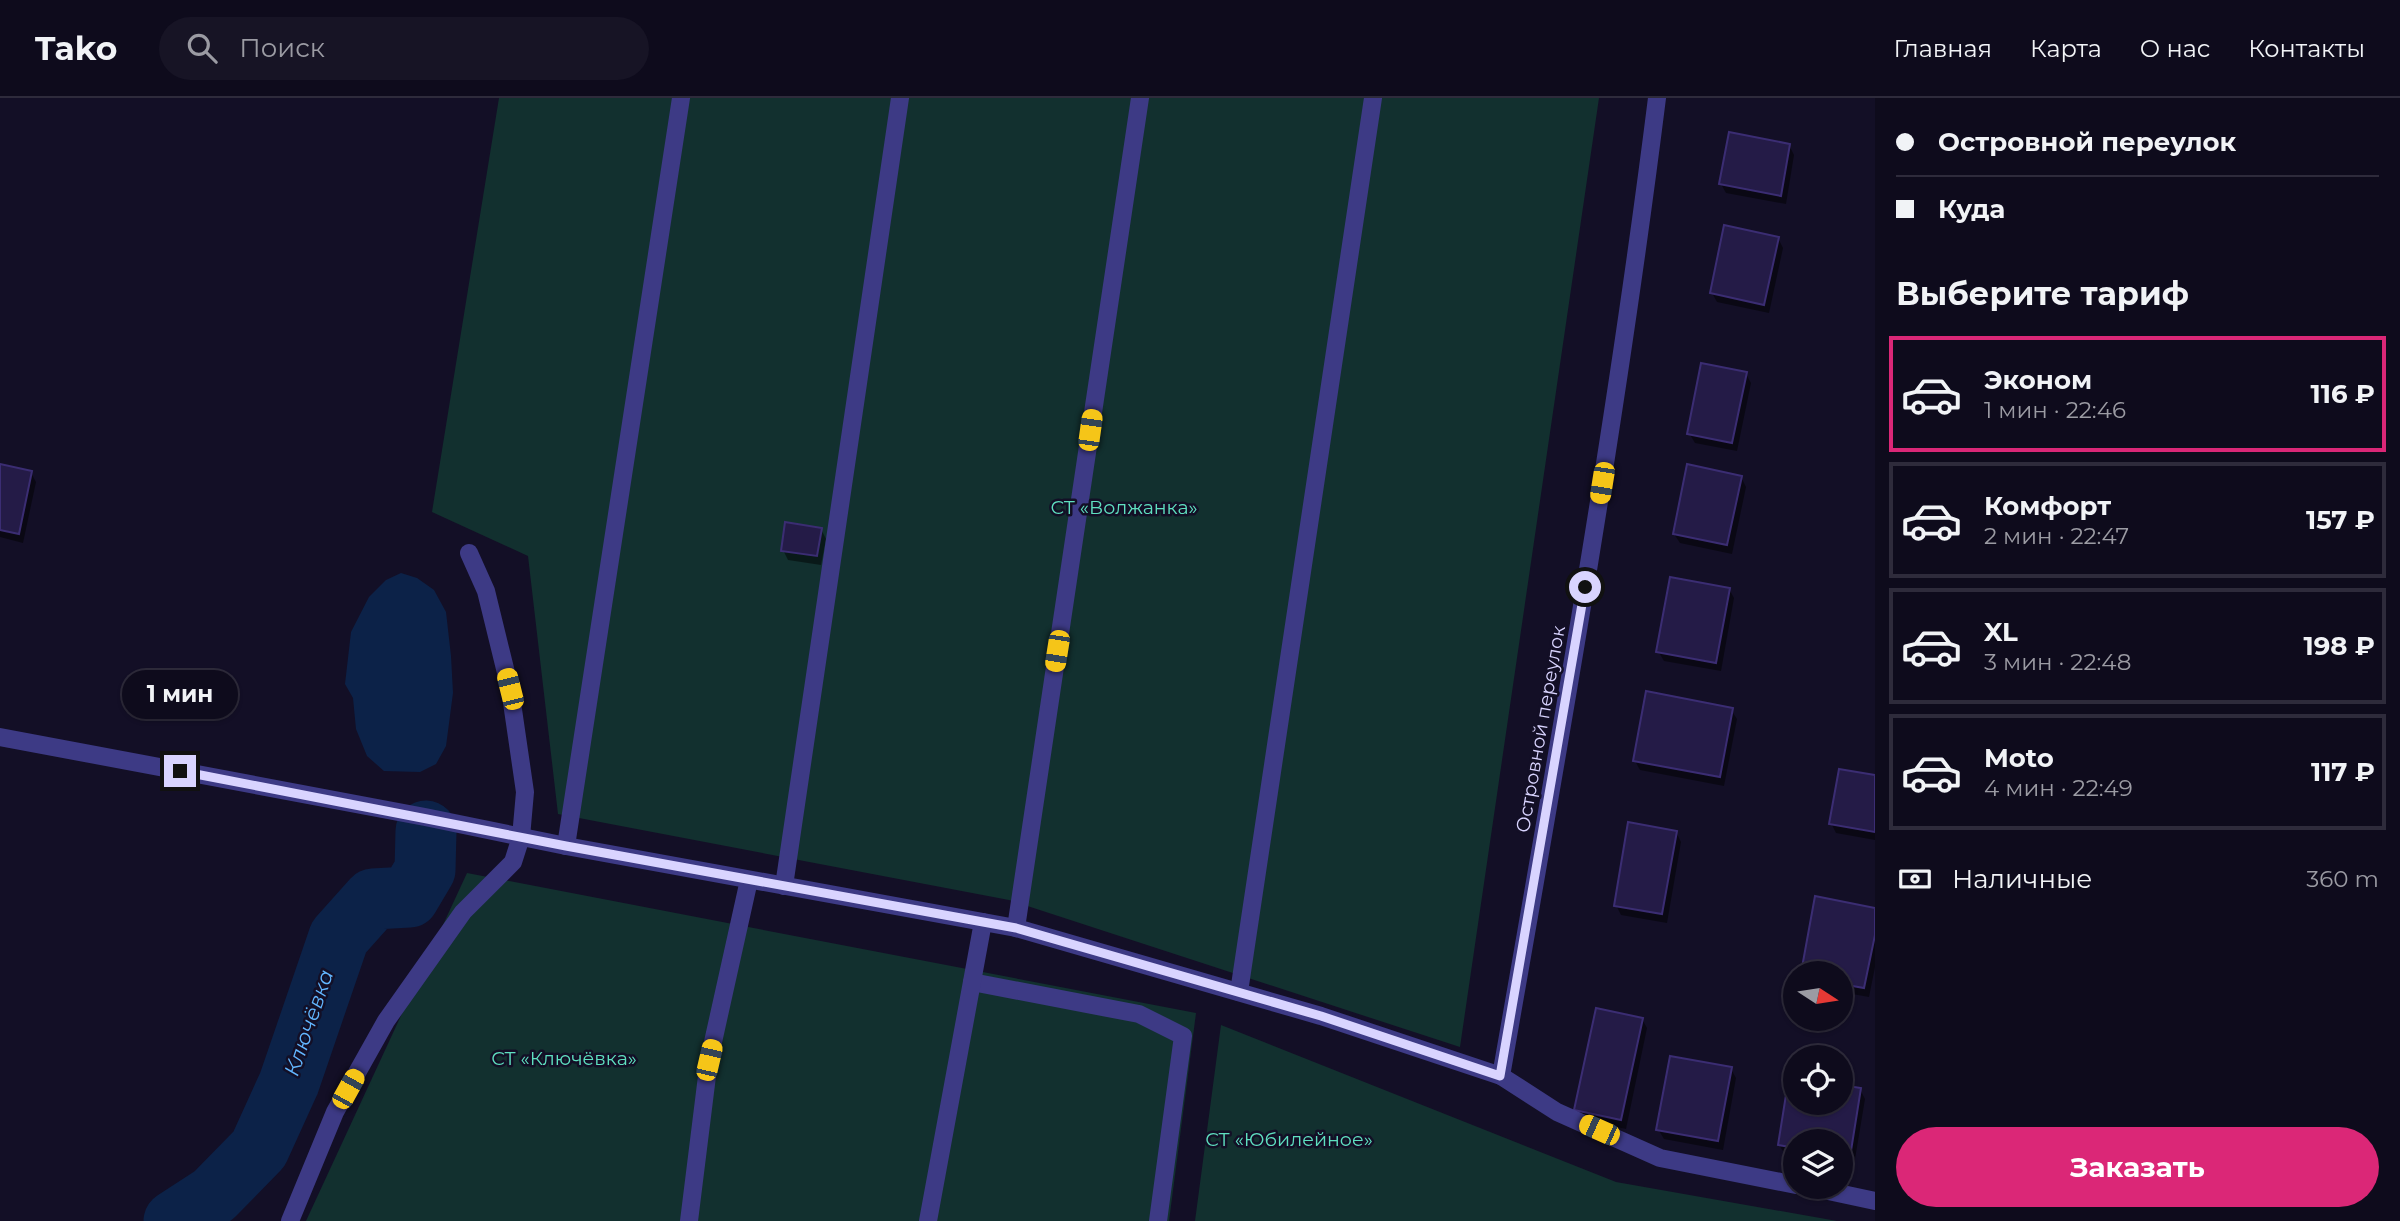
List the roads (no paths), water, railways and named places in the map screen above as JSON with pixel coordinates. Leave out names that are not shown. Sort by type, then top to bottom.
[{"type":"street","points":[[566,846],[681,98]]},
{"type":"street","points":[[784,886],[900,98]]},
{"type":"street","points":[[1016,928],[1140,98]]},
{"type":"street","points":[[1239,992],[1373,98]]},
{"type":"street","name":"Островной переулок","points":[[1500,1076],[1594,536],[1642,219],[1657,98]]},
{"type":"street","points":[[290,1221],[335,1112],[386,1021],[463,912],[513,862],[521,837],[525,792],[510,689],[486,591],[469,553]]},
{"type":"street","points":[[0,737],[566,846],[1016,928],[1321,1016],[1500,1076],[1557,1112],[1660,1158],[1783,1182]]},
{"type":"street","points":[[689,1221],[709,1060],[749,880]]},
{"type":"street","points":[[928,1221],[983,922]]},
{"type":"street","points":[[972,982],[1139,1014],[1183,1036],[1158,1221]]},
{"type":"street","points":[[1853,1196],[1875,1200]]},
{"type":"water","points":[[401,573],[417,578],[434,590],[446,612],[451,656],[453,693],[446,746],[436,764],[420,772],[384,771],[367,756],[356,729],[353,698],[345,684],[351,632],[369,597],[386,580]]},
{"type":"waterway","name":"Ключёвка","points":[[174,1221],[214,1195],[259,1149],[289,1083],[339,937],[373,899],[409,897],[425,870],[426,831]]},
{"type":"park label","name":"СТ «Волжанка»","points":[[1124,507]]},
{"type":"park label","name":"СТ «Ключёвка»","points":[[564,1058]]},
{"type":"park label","name":"СТ «Юбилейное»","points":[[1289,1139]]}]
